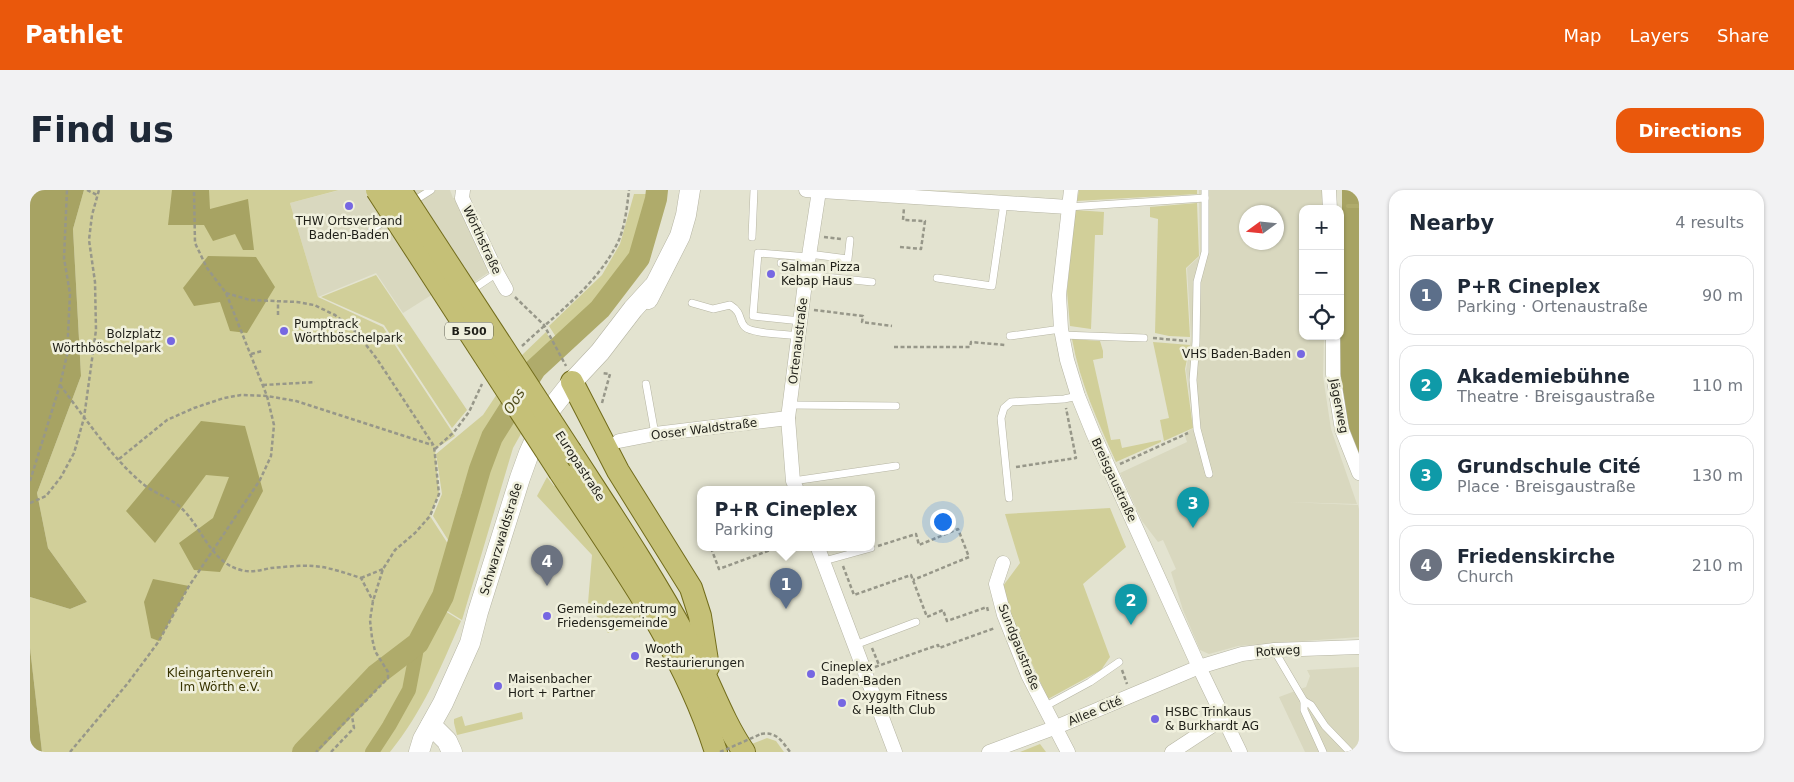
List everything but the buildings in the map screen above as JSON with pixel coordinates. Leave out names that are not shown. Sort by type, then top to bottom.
[{"type":"main road","name":"Europastraße","points":[[377,190],[636,588],[672,651],[705,719],[716,752]]},
{"type":"main road","name":"Europastraße","points":[[400,190],[656,586],[689,642],[727,724],[744,752]]},
{"type":"main road","points":[[572,382],[618,472],[691,588],[700,616],[711,690]]},
{"type":"street","name":"Wörthstraße","points":[[463,190],[462,198],[506,289]]},
{"type":"street","name":"Schwarzwaldstraße","points":[[407,752],[427,742],[470,643],[478,612],[529,453],[546,415],[633,308],[653,287],[680,236],[690,190]]},
{"type":"street","name":"Breisgaustraße","points":[[1071,190],[1059,295],[1062,332],[1067,360],[1078,396],[1199,667],[1240,752]]},
{"type":"street","points":[[1329,190],[1330,205]]},
{"type":"street","points":[[812,191],[1068,208]]},
{"type":"street","name":"Ortenaustraße","points":[[795,486],[789,412],[808,263],[812,191]]},
{"type":"street","name":"Jägerweg","points":[[1333,340],[1333,374],[1342,430],[1359,474]]},
{"type":"street","name":"Ooser Waldstraße","points":[[619,441],[789,412]]},
{"type":"street","points":[[819,551],[895,752]]},
{"type":"street","name":"Sundgaustraße","points":[[1003,563],[996,584],[1004,615],[1028,675],[1068,752]]},
{"type":"street","name":"Rotweg","points":[[1199,667],[1242,654],[1274,650],[1359,647]]},
{"type":"street","name":"Allee Cité","points":[[989,752],[1054,728],[1199,667]]},
{"type":"street","points":[[1172,752],[1224,718]]},
{"type":"street","points":[[427,742],[447,741],[452,752]]},
{"type":"lane","points":[[372,229],[431,190]]},
{"type":"lane","points":[[752,237],[754,190]]},
{"type":"lane","points":[[1205,190],[1206,252],[1197,282],[1193,380],[1197,429],[1209,474]]},
{"type":"lane","points":[[1068,208],[1205,198]]},
{"type":"lane","points":[[936,278],[992,286],[1004,203]]},
{"type":"lane","points":[[781,263],[808,263],[848,258],[850,240]]},
{"type":"lane","points":[[801,322],[753,316],[758,253],[808,263],[872,282]]},
{"type":"lane","points":[[440,310],[497,273]]},
{"type":"lane","points":[[692,303],[713,309],[730,305],[736,309],[745,327],[753,330],[801,322]]},
{"type":"lane","points":[[1010,336],[1062,332],[1144,338]]},
{"type":"lane","points":[[646,384],[655,434]]},
{"type":"lane","points":[[1008,498],[1001,418],[1004,408],[1010,402],[1064,400],[1078,396]]},
{"type":"lane","points":[[789,412],[896,406]]},
{"type":"lane","points":[[795,486],[896,466]]},
{"type":"lane","points":[[824,561],[859,551]]},
{"type":"lane","points":[[855,644],[916,622]]},
{"type":"lane","points":[[1274,650],[1304,701],[1304,710],[1323,752]]},
{"type":"lane","points":[[1044,707],[1090,682],[1119,662]]},
{"type":"lane","points":[[1304,701],[1312,705],[1325,726],[1350,752]]},
{"type":"path","points":[[30,481],[60,385],[67,355],[70,294],[64,258],[67,190]]},
{"type":"path","points":[[87,190],[96,195]]},
{"type":"path","points":[[30,502],[46,496],[61,477],[74,453],[84,418],[96,330],[95,282],[89,240],[96,195],[99,190]]},
{"type":"path","points":[[70,752],[159,641],[189,586],[260,480],[271,456],[274,425],[267,396],[226,293],[207,268],[196,243],[194,190]]},
{"type":"path","points":[[520,348],[593,280],[606,263],[619,241],[627,208],[629,190]]},
{"type":"path","points":[[900,247],[922,249],[925,221],[903,220],[905,197]]},
{"type":"path","points":[[827,237],[850,240]]},
{"type":"path","points":[[506,289],[544,325],[563,360]]},
{"type":"path","points":[[226,293],[250,300],[297,302],[314,306],[335,315],[356,332],[377,359],[434,447],[439,494],[430,516],[415,533],[395,550],[383,569],[373,601],[370,620],[375,651],[388,672],[388,678],[316,752]]},
{"type":"path","points":[[278,302],[278,316]]},
{"type":"path","points":[[801,322],[863,316],[862,322],[892,326]]},
{"type":"path","points":[[894,347],[970,347],[971,342],[1010,345],[1010,336]]},
{"type":"path","points":[[1144,338],[1196,342]]},
{"type":"path","points":[[251,354],[262,351]]},
{"type":"path","points":[[594,357],[598,372],[610,374],[600,411]]},
{"type":"path","points":[[434,447],[454,432],[469,412],[483,381]]},
{"type":"path","points":[[263,385],[315,382]]},
{"type":"path","points":[[60,385],[118,459],[142,484],[178,506],[194,522],[212,551],[229,565],[240,570],[253,571],[312,566],[332,569],[361,578],[383,569]]},
{"type":"path","points":[[118,459],[167,420],[194,408],[224,398],[241,395],[296,400],[434,447]]},
{"type":"path","points":[[1006,468],[1076,458],[1064,400]]},
{"type":"path","points":[[1110,468],[1197,429]]},
{"type":"path","points":[[875,546],[916,534],[919,545],[958,529],[969,557],[913,580]]},
{"type":"path","points":[[712,551],[719,569],[768,551]]},
{"type":"path","points":[[361,578],[373,601]]},
{"type":"path","points":[[869,639],[879,666]]},
{"type":"path","points":[[1119,662],[1131,695]]},
{"type":"path","points":[[331,752],[354,728],[352,715]]},
{"type":"path","points":[[720,752],[767,733],[778,736],[790,752]]},
{"type":"shaded area","points":[[30,190],[84,190],[73,229],[81,376],[37,493],[48,548],[87,602],[70,609],[30,597]]},
{"type":"shaded area","points":[[172,190],[209,190],[210,209],[248,199],[254,250],[243,250],[235,234],[213,241],[204,225],[168,225]]},
{"type":"shaded area","points":[[340,190],[368,190],[433,294],[403,313],[376,273],[318,297],[290,203]]},
{"type":"shaded area","points":[[414,190],[450,190],[453,198],[456,198],[489,272],[473,283]]},
{"type":"shaded area","points":[[1199,190],[1324,190],[1325,205],[1299,205],[1299,340],[1324,340],[1323,376],[1331,429],[1357,504],[1287,502],[1358,505],[1359,637],[1238,646],[1209,654],[1200,650],[1183,610],[1171,572],[1176,569],[1163,540],[1158,542],[1142,521],[1120,473],[1187,442],[1184,433],[1194,428],[1186,370],[1191,338],[1187,268],[1200,256]]},
{"type":"shaded area","points":[[1342,190],[1359,190],[1359,473],[1342,430],[1340,340],[1344,340],[1344,205],[1342,205]]},
{"type":"shaded area","points":[[208,256],[256,257],[275,287],[247,333],[230,331],[220,302],[194,306],[183,288]]},
{"type":"shaded area","points":[[201,421],[245,426],[263,491],[220,572],[194,570],[179,543],[213,518],[229,477],[206,475],[155,543],[126,511]]},
{"type":"shaded area","points":[[153,579],[189,586],[159,641],[151,638],[144,602]]},
{"type":"shaded area","points":[[30,648],[42,752],[30,752]]},
{"type":"shaded area","points":[[1359,667],[1359,752],[1305,752],[1279,697],[1306,687],[1310,676],[1307,670]]},
{"type":"green space","name":"Kleingartenverein Im Wörth e.V.","points":[[84,190],[339,190],[290,203],[318,297],[383,327],[455,436],[435,449],[439,494],[430,516],[450,547],[443,577],[410,643],[383,669],[389,676],[421,649],[445,611],[461,621],[421,706],[390,752],[42,752],[30,648],[30,597],[70,609],[87,602],[48,548],[37,493],[81,376],[73,229]]},
{"type":"green space","points":[[1079,190],[1197,190],[1197,194],[1077,201]]},
{"type":"green space","points":[[634,194],[648,194],[639,229],[628,260],[615,282],[556,337],[549,326],[602,275],[620,244]]},
{"type":"green space","points":[[1197,203],[1199,256],[1186,268],[1190,337],[1155,333],[1158,219],[1150,217],[1150,207]]},
{"type":"green space","points":[[1075,210],[1104,212],[1103,235],[1095,235],[1091,329],[1070,326],[1067,291]]},
{"type":"green space","points":[[376,275],[467,410],[452,428],[384,325],[321,297]]},
{"type":"green space","points":[[546,332],[552,342],[527,365],[521,356]]},
{"type":"green space","points":[[1072,339],[1100,341],[1103,358],[1093,360],[1111,440],[1120,439],[1122,448],[1161,440],[1161,442],[1116,462],[1085,387]]},
{"type":"green space","points":[[1153,342],[1190,345],[1185,369],[1193,428],[1164,441],[1160,420],[1169,418]]},
{"type":"green space","points":[[497,394],[503,406],[462,491],[450,543],[433,516],[442,494],[436,454],[483,415]]},
{"type":"green space","points":[[510,414],[522,432],[513,448],[462,620],[444,609],[495,440]]},
{"type":"green space","points":[[547,477],[554,486],[558,484],[645,623],[608,633],[588,603],[592,555],[537,496]]},
{"type":"green space","points":[[1110,508],[1126,547],[1083,584],[1110,657],[1101,670],[1048,699],[1013,622],[1003,586],[1020,563],[1005,514]]},
{"type":"green space","points":[[522,712],[523,719],[457,735],[454,719],[462,716],[465,726]]},
{"type":"green space","points":[[767,738],[776,741],[784,752],[755,752],[749,745]]},
{"type":"green space","points":[[1040,744],[1046,752],[1020,752]]},
{"type":"waterway","name":"Oos","points":[[303,752],[376,675],[418,643],[443,596],[480,469],[492,437],[535,369],[600,309],[639,258],[657,190]]},
{"type":"waterway","points":[[1348,206],[1359,206]]},
{"type":"waterway","points":[[372,752],[409,690],[418,643]]},
{"type":"place","name":"THW Ortsverband Baden-Baden","points":[[349,206]]},
{"type":"place","name":"Salman Pizza Kebap Haus","points":[[771,274]]},
{"type":"place","name":"Pumptrack Wörthböschelpark","points":[[284,331]]},
{"type":"place","name":"Bolzplatz Wörthböschelpark","points":[[171,341]]},
{"type":"place","name":"VHS Baden-Baden","points":[[1301,354]]},
{"type":"place","name":"Grundschule Cité","points":[[1193,528]]},
{"type":"place","name":"Friedenskirche","points":[[547,586]]},
{"type":"place","name":"P+R Cineplex","points":[[786,609]]},
{"type":"place","name":"Gemeindezentrumg Friedensgemeinde","points":[[547,616]]},
{"type":"place","name":"Akademiebühne","points":[[1131,625]]},
{"type":"place","name":"Wooth Restaurierungen","points":[[635,656]]},
{"type":"place","name":"Cineplex Baden-Baden","points":[[811,674]]},
{"type":"place","name":"Maisenbacher Hort + Partner","points":[[498,686]]},
{"type":"place","name":"Oxygym Fitness & Health Club","points":[[842,703]]},
{"type":"place","name":"HSBC Trinkaus & Burkhardt AG","points":[[1155,719]]}]
